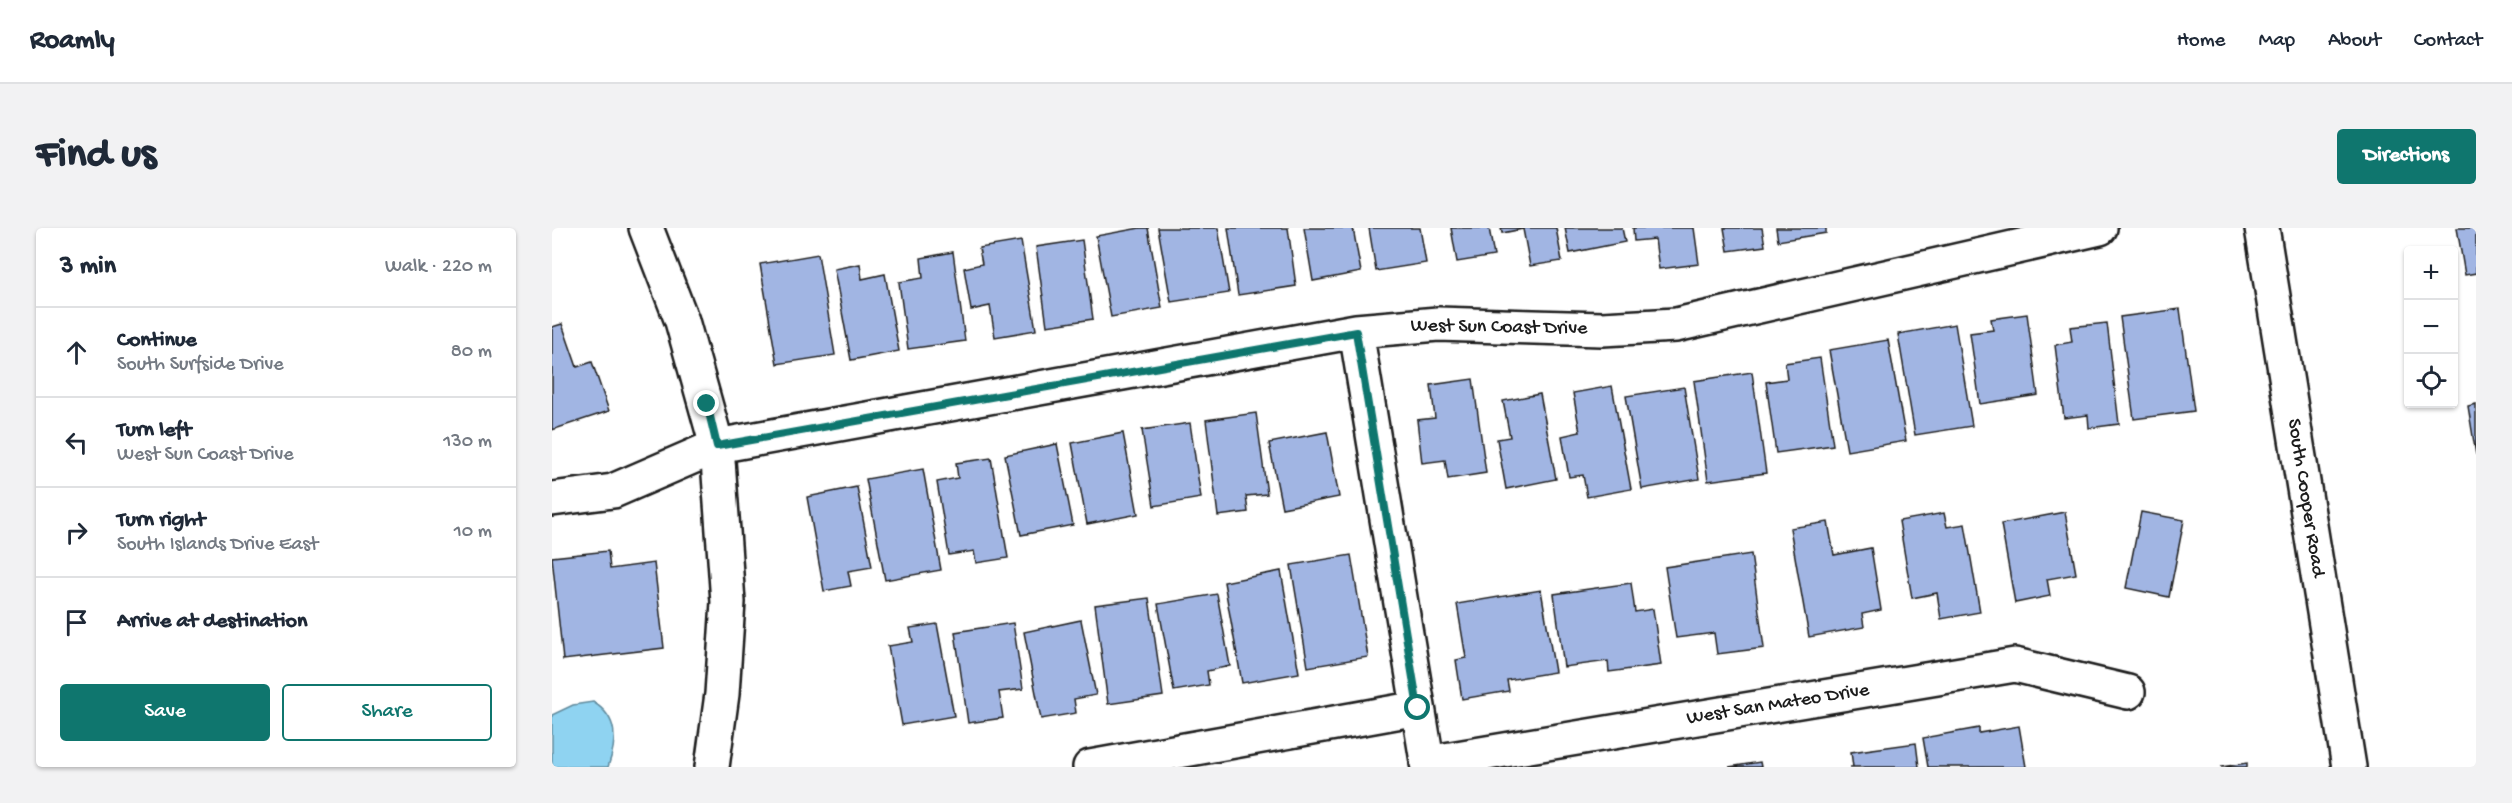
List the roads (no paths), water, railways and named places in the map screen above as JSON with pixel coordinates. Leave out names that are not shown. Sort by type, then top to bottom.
[{"type":"street","points":[[646,228],[682,321],[717,446],[728,602],[722,694],[712,767]]},
{"type":"street","name":"West Sun Coast Drive","points":[[552,499],[613,491],[717,446],[1356,332],[1438,324],[1602,330],[1676,325],[2100,228]]},
{"type":"street","name":"South Cooper Road","points":[[2262,228],[2349,767]]},
{"type":"street","points":[[1356,332],[1428,765]]},
{"type":"street","name":"West San Mateo Drive","points":[[1428,765],[2015,665],[2128,692]]},
{"type":"street","points":[[1090,767],[1418,708]]},
{"type":"water","points":[[593,702],[608,715],[614,731],[613,748],[608,767],[552,767],[552,715],[573,705]]}]
